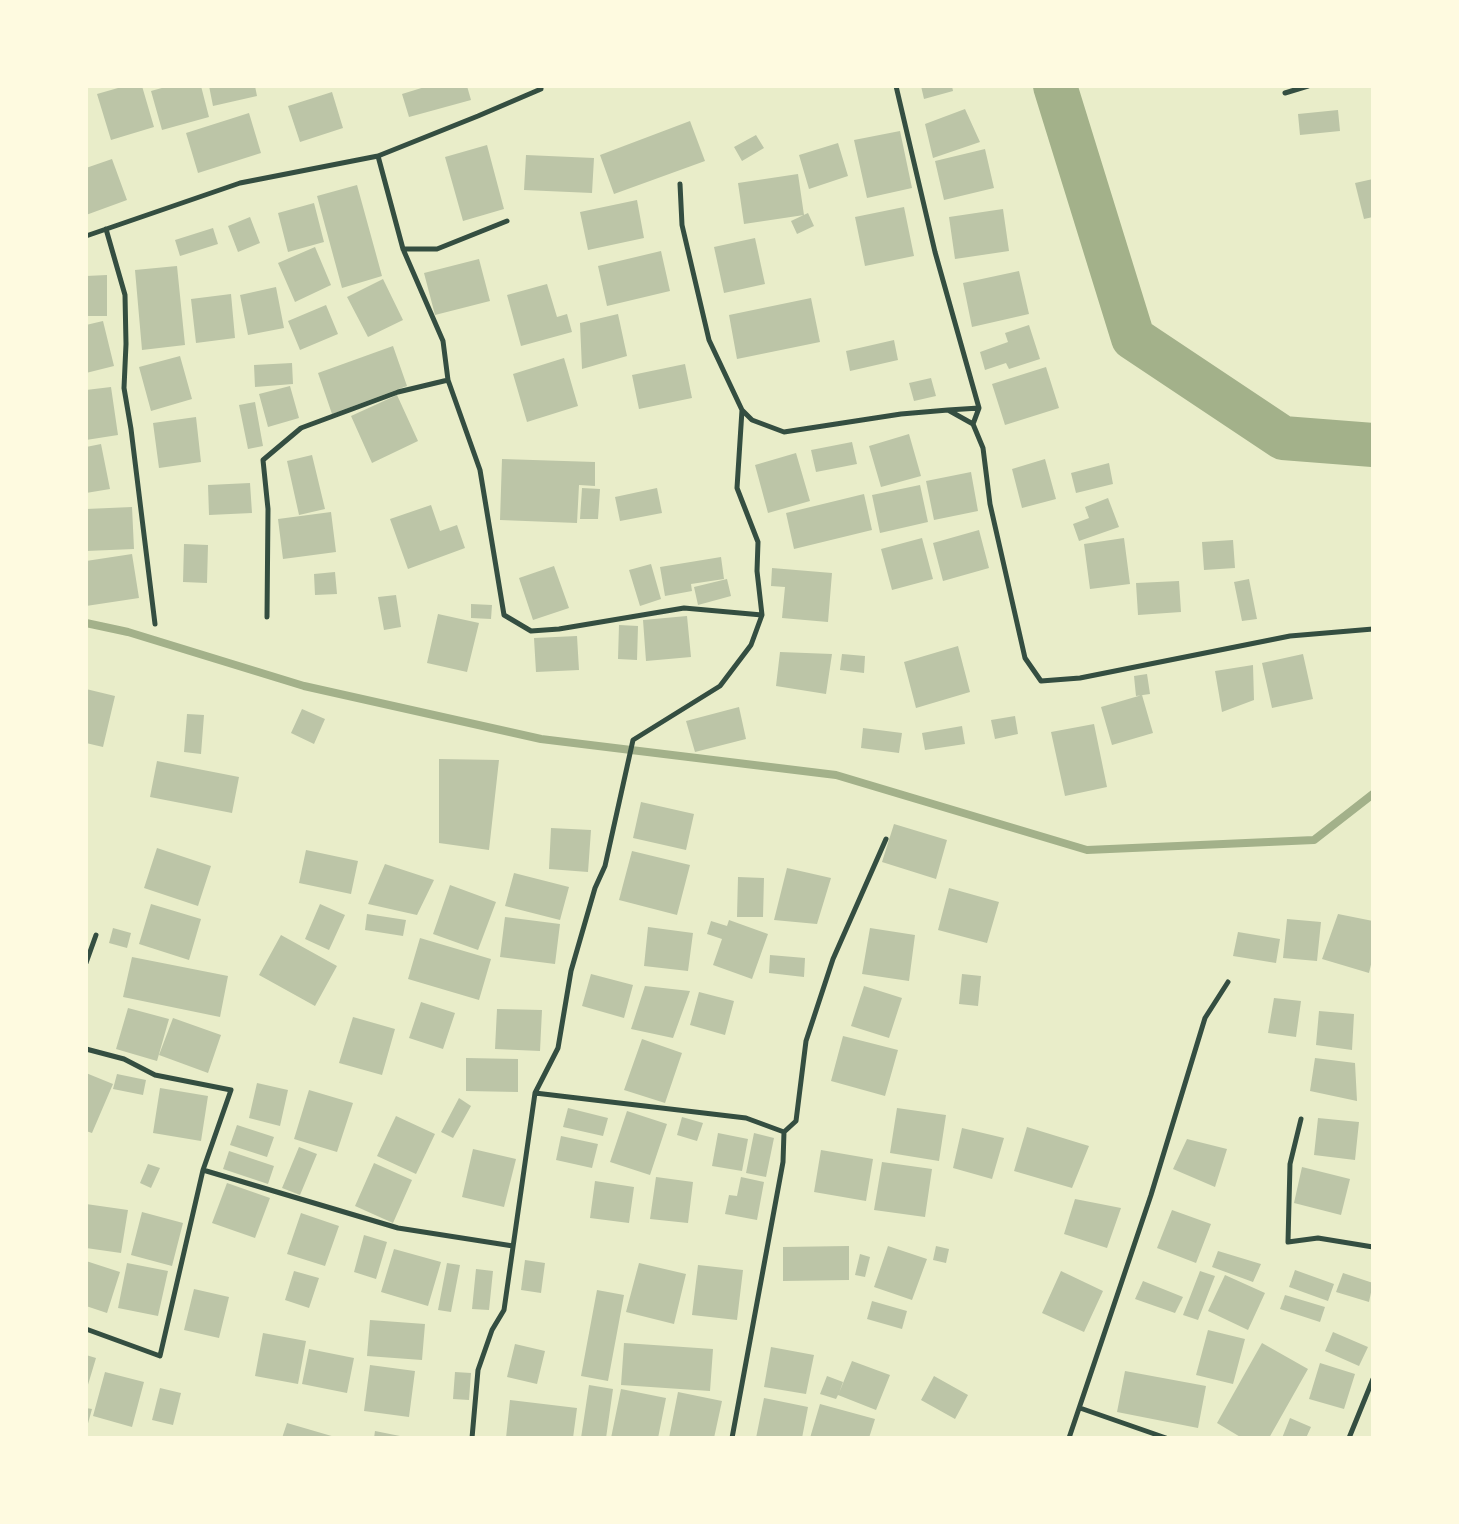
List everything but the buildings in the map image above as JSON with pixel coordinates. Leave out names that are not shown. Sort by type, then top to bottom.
[{"type":"street","points":[[86,236],[240,183],[378,156],[549,86]]},
{"type":"street","points":[[896,86],[936,252],[979,408],[972,424]]},
{"type":"street","points":[[1286,93],[1308,86]]},
{"type":"street","points":[[378,156],[403,249],[443,341],[448,380],[480,470],[504,615],[531,631],[559,629],[684,608],[762,615]]},
{"type":"street","points":[[680,184],[682,225],[709,340],[742,410],[752,420],[784,432],[902,414],[979,408]]},
{"type":"street","points":[[403,249],[437,249],[507,221]]},
{"type":"street","points":[[106,230],[125,295],[126,344],[124,388],[131,429],[155,624]]},
{"type":"street","points":[[268,617],[268,509],[263,460],[301,428],[398,392],[448,380]]},
{"type":"street","points":[[472,1438],[478,1370],[492,1330],[504,1310],[535,1093],[558,1048],[571,971],[595,888],[605,866],[633,740],[720,686],[751,645],[762,615],[757,571],[758,542],[737,488],[742,410]]},
{"type":"street","points":[[948,410],[972,424],[983,448],[990,504],[1025,658],[1041,681],[1080,678],[1290,636],[1373,629]]},
{"type":"street","points":[[732,1438],[783,1162],[784,1132],[796,1121],[806,1041],[833,959],[886,839]]},
{"type":"street","points":[[86,963],[96,935]]},
{"type":"street","points":[[1069,1438],[1151,1195],[1205,1018],[1228,982]]},
{"type":"street","points":[[86,1048],[124,1059],[156,1075],[232,1090],[204,1170],[160,1356],[86,1329]]},
{"type":"street","points":[[535,1093],[746,1118],[784,1132]]},
{"type":"street","points":[[1301,1119],[1290,1164],[1288,1242],[1318,1238],[1373,1247]]},
{"type":"street","points":[[204,1170],[398,1228],[513,1246]]},
{"type":"street","points":[[1349,1438],[1373,1379]]},
{"type":"street","points":[[1080,1408],[1166,1438]]},
{"type":"waterway","points":[[1055,86],[1133,338],[1283,438],[1373,445]]},
{"type":"waterway","points":[[86,623],[128,632],[304,686],[541,739],[836,775],[1087,850],[1314,840],[1373,794]]}]
